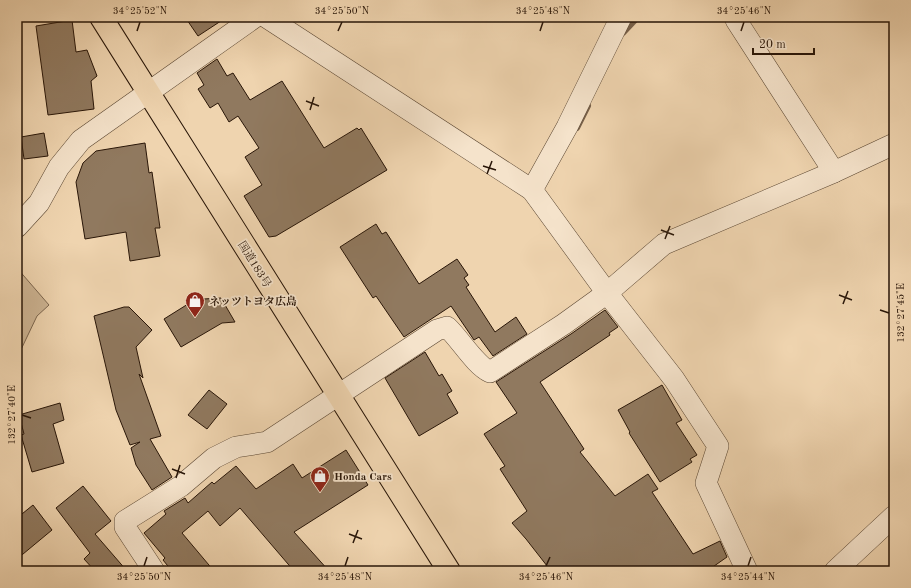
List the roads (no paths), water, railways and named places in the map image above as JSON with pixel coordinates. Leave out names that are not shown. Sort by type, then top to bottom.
[{"type":"highway","name":"国道183号","points":[[101,17],[449,571]]},
{"type":"street","points":[[17,227],[39,203],[59,167],[80,140],[255,17]]},
{"type":"street","points":[[266,17],[532,190],[608,293],[674,378],[718,446],[706,483],[747,571]]},
{"type":"street","points":[[739,17],[736,20],[834,172]]},
{"type":"street","points":[[532,190],[567,127],[619,18]]},
{"type":"street","points":[[154,571],[125,527],[125,521],[129,517],[182,486],[214,458],[236,447],[267,442],[437,330],[447,327],[458,337],[483,369],[490,372],[564,324],[608,293],[664,244],[834,172],[894,144]]},
{"type":"street","points":[[836,571],[894,516]]},
{"type":"waterway","points":[[623,33],[638,17]]},
{"type":"waterway","points":[[577,128],[588,106]]},
{"type":"place","name":"ネッツトヨタ広島","points":[[195,318]]},
{"type":"place","name":"Honda Cars","points":[[320,493]]}]
